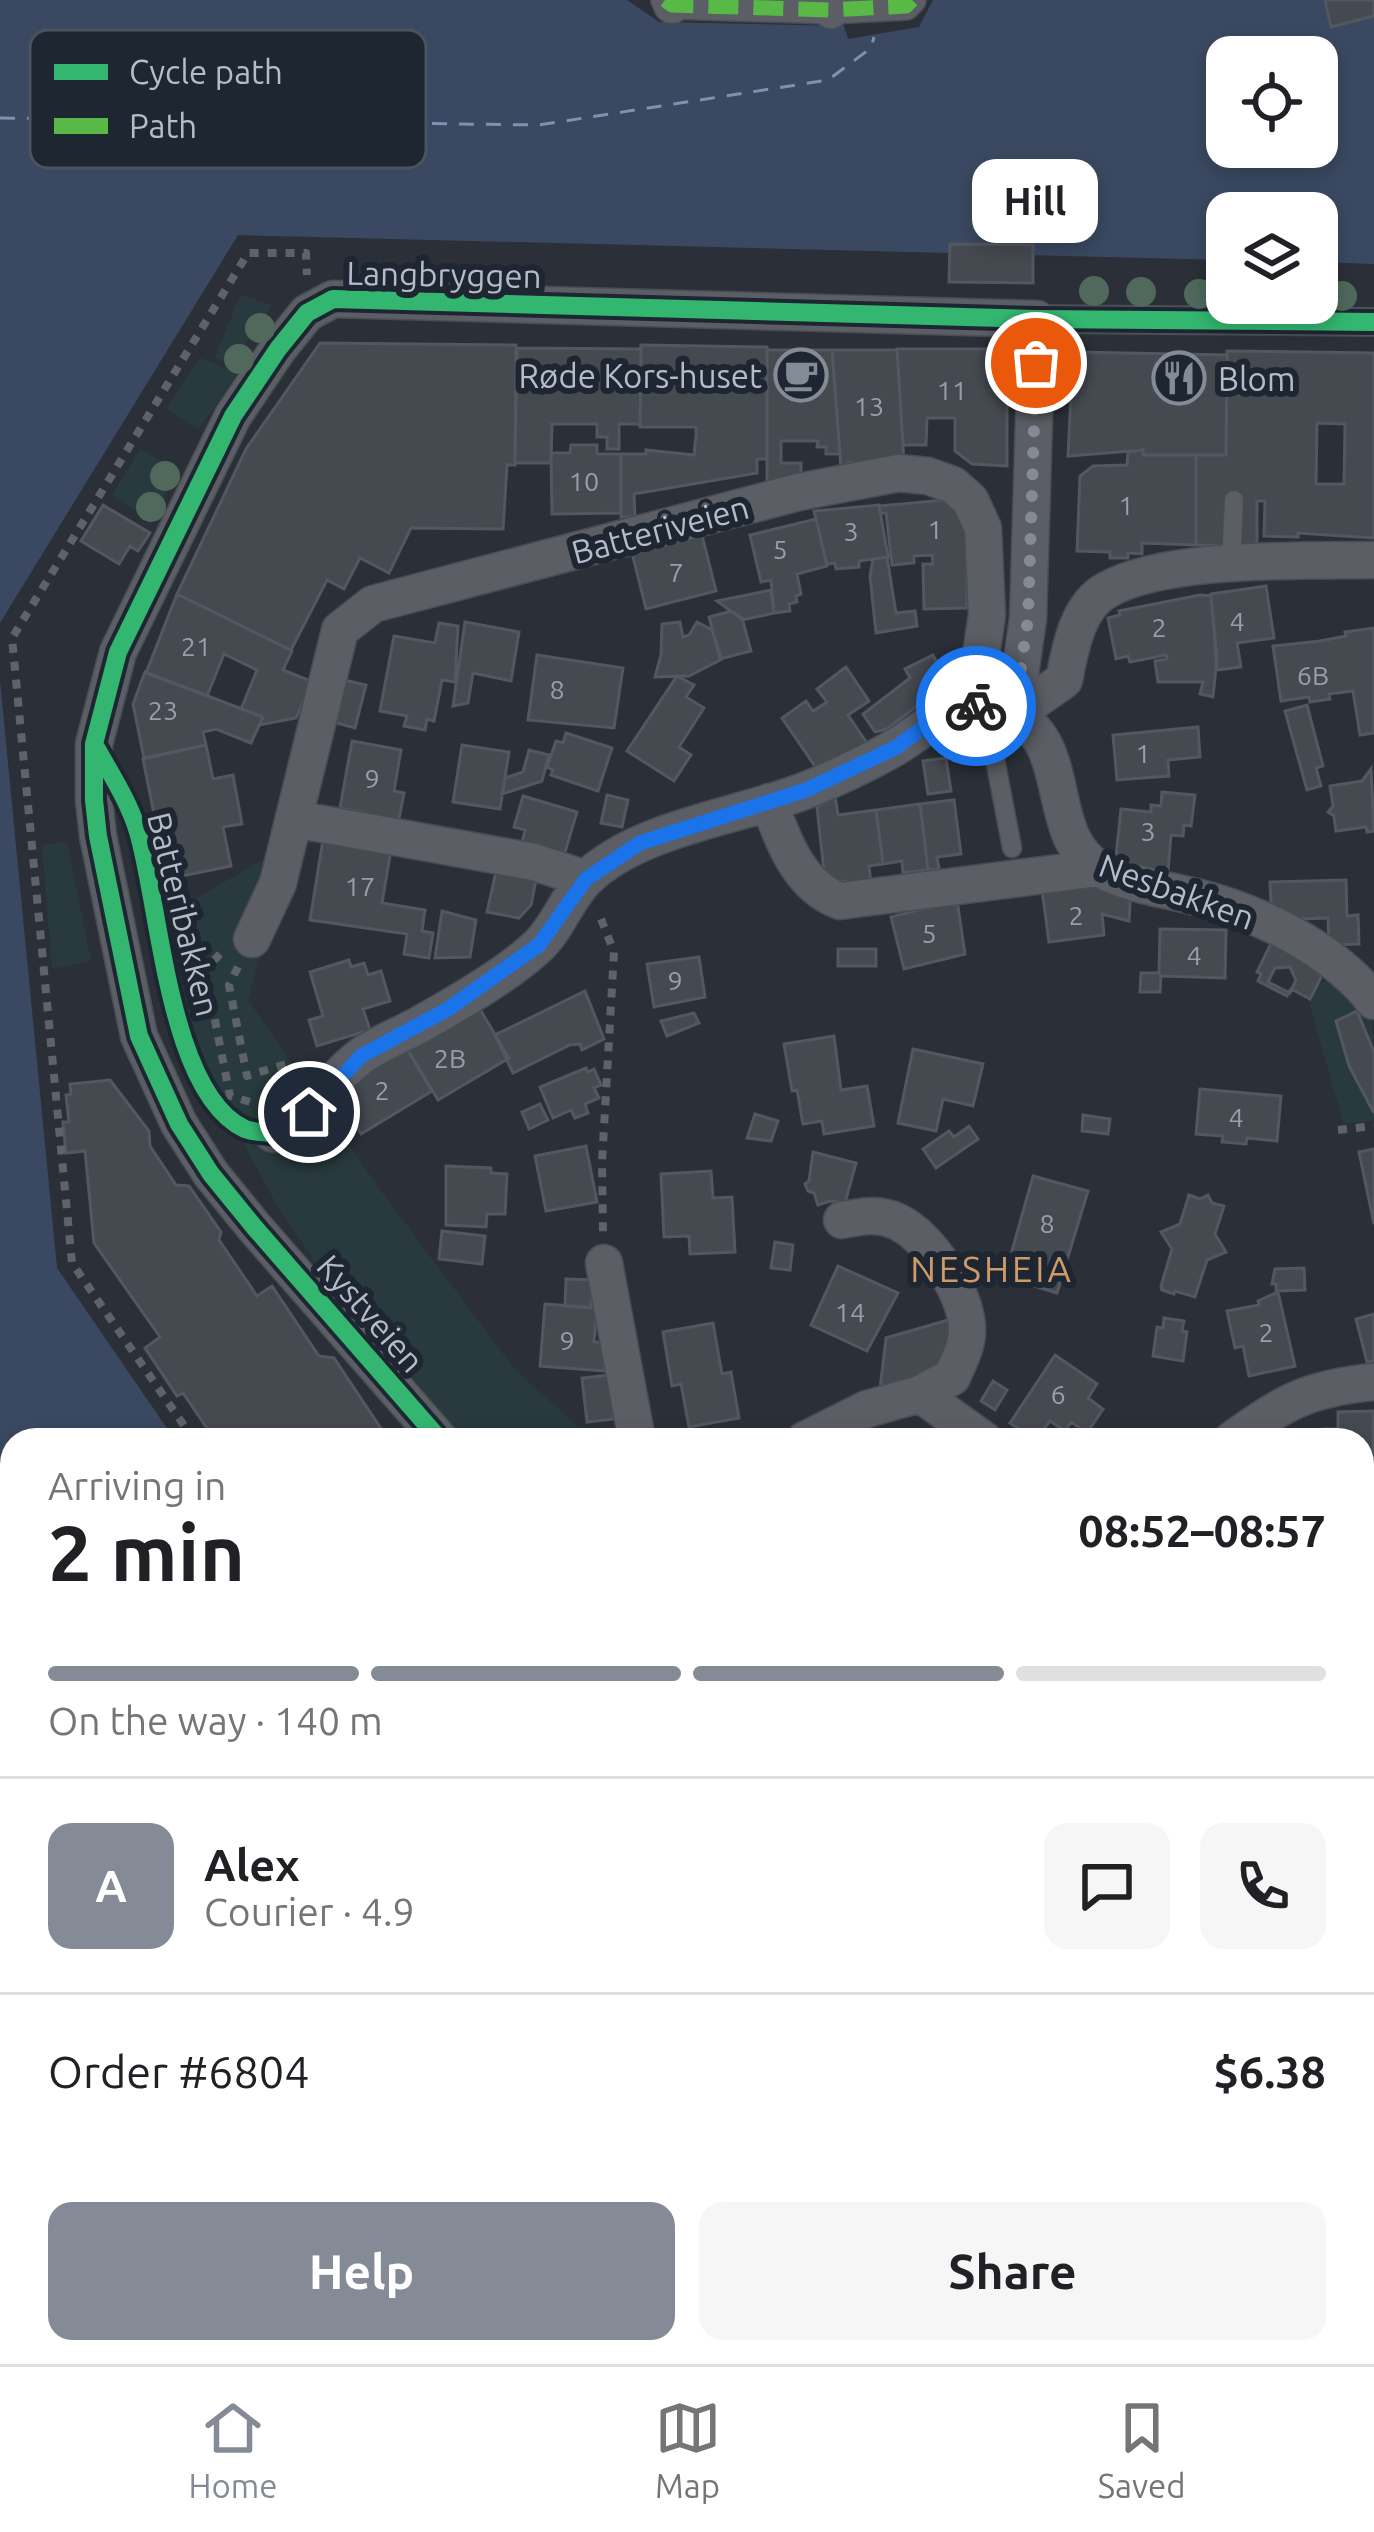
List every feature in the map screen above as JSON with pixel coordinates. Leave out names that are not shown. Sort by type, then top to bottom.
[{"type":"street","points":[[669,2],[906,6],[912,0]]},
{"type":"street","name":"Langbryggen","points":[[255,1228],[211,1174],[179,1124],[139,1036],[98,836],[94,744],[118,652],[232,416],[308,313],[333,299],[1037,319],[1374,322]]},
{"type":"street","points":[[996,710],[1028,619],[1037,319]]},
{"type":"street","name":"Batteriveien","points":[[241,941],[278,883],[340,630],[373,604],[799,492],[899,473],[928,476],[952,485],[970,500],[982,528],[987,615],[976,688],[996,710]]},
{"type":"street","points":[[272,1115],[309,1112],[361,1056],[448,1009],[539,945],[586,879],[640,843],[806,790],[895,748],[950,708],[996,710],[1064,680],[1085,612],[1104,590],[1148,576],[1231,562],[1374,560]]},
{"type":"street","name":"Nesbakken","points":[[996,710],[1046,745],[1073,848],[1097,868],[1252,916],[1311,946],[1357,979],[1374,1001]]},
{"type":"street","points":[[769,802],[782,840],[800,869],[826,896],[841,901],[1097,868]]},
{"type":"street","points":[[295,819],[534,862],[586,879]]},
{"type":"street","points":[[829,1428],[952,1377],[968,1337],[967,1313],[937,1255],[901,1222],[873,1214],[842,1220]]},
{"type":"street","name":"Kystveien","points":[[255,1228],[430,1428]]},
{"type":"street","points":[[604,1263],[631,1428]]},
{"type":"street","points":[[1248,1428],[1281,1403],[1344,1384],[1374,1382]]},
{"type":"street","points":[[920,1394],[967,1428]]},
{"type":"lane","points":[[1231,562],[1234,500]]},
{"type":"lane","points":[[996,710],[994,754],[1012,848]]},
{"type":"path","points":[[586,879],[614,952],[602,1162],[604,1263]]},
{"type":"path","points":[[241,941],[230,985],[247,1076],[286,1064]]},
{"type":"path","points":[[241,941],[205,970],[230,1096],[272,1115]]},
{"type":"path","points":[[208,1089],[221,1109],[245,1129],[272,1115]]},
{"type":"path","points":[[1339,1130],[1374,1126]]},
{"type":"shaded area","points":[[240,295],[272,305],[231,363],[215,358]]},
{"type":"shaded area","points":[[200,358],[238,373],[199,429],[166,409]]},
{"type":"shaded area","points":[[140,449],[177,470],[152,523],[112,495]]},
{"type":"shaded area","points":[[131,839],[195,899],[291,843],[248,1000],[381,1191],[515,1370],[580,1428],[431,1428],[274,1200],[170,1006]]},
{"type":"shaded area","points":[[67,842],[91,961],[52,969],[42,845]]},
{"type":"shaded area","points":[[1340,973],[1363,998],[1370,1018],[1374,1052],[1338,1028],[1374,1110],[1374,1121],[1344,1124],[1308,999],[1320,984]]},
{"type":"water","points":[[0,0],[627,0],[659,22],[844,26],[848,39],[919,27],[933,0],[1330,0],[1374,15],[1374,264],[1338,263],[1338,192],[1206,192],[1206,259],[238,235],[0,623]]},
{"type":"water","points":[[0,681],[57,1268],[167,1428],[0,1428]]},
{"type":"building","points":[[1325,0],[1374,0],[1374,16],[1331,27]]},
{"type":"building","points":[[950,244],[1033,245],[1033,283],[949,282]]},
{"type":"building","points":[[320,343],[516,345],[515,465],[507,465],[503,529],[411,528],[389,573],[360,558],[344,589],[327,580],[291,650],[177,594],[246,449]]},
{"type":"building","points":[[641,345],[767,347],[767,459],[757,459],[757,473],[634,494],[635,517],[621,517],[621,454],[646,454],[646,450],[694,455],[696,427],[640,427]]},
{"type":"building","points":[[517,348],[641,349],[640,424],[619,424],[619,449],[607,449],[607,437],[597,437],[597,424],[552,424],[551,463],[515,463]]},
{"type":"building","points":[[897,349],[991,349],[1007,365],[1007,466],[972,464],[955,451],[955,418],[927,418],[926,445],[903,445]]},
{"type":"building","points":[[767,350],[832,350],[840,454],[826,454],[826,447],[817,447],[818,441],[781,441],[781,463],[801,463],[801,485],[767,486]]},
{"type":"building","points":[[832,350],[897,350],[904,463],[847,463],[847,468],[841,468]]},
{"type":"building","points":[[1227,351],[1374,353],[1374,538],[1298,533],[1298,537],[1264,536],[1265,501],[1257,501],[1257,546],[1196,545],[1196,455],[1226,455]],"holes":[[[1317,423],[1345,424],[1344,484],[1316,484]]]},
{"type":"building","points":[[1073,352],[1227,355],[1226,455],[1143,455],[1143,450],[1068,456]]},
{"type":"building","points":[[571,445],[597,445],[597,454],[621,454],[621,513],[552,514],[551,453],[570,453]]},
{"type":"building","points":[[1143,450],[1143,455],[1196,455],[1196,545],[1142,543],[1142,554],[1128,553],[1128,558],[1077,551],[1080,476],[1093,466],[1127,465],[1128,452]]},
{"type":"building","points":[[955,499],[966,509],[967,608],[924,609],[923,564],[933,564],[932,555],[892,565],[886,513],[880,513],[879,506]]},
{"type":"building","points":[[103,505],[150,533],[138,551],[130,546],[119,564],[81,541]]},
{"type":"building","points":[[879,505],[888,557],[859,561],[859,567],[836,569],[835,563],[827,564],[814,511]]},
{"type":"building","points":[[816,519],[827,566],[797,574],[801,594],[797,602],[789,604],[790,611],[774,613],[771,580],[761,582],[750,535]]},
{"type":"building","points":[[702,535],[716,591],[646,609],[632,553]]},
{"type":"building","points":[[887,557],[896,613],[915,611],[917,626],[876,633],[870,576],[873,559]]},
{"type":"building","points":[[1266,586],[1274,638],[1237,643],[1241,667],[1217,670],[1211,594]]},
{"type":"building","points":[[771,590],[774,613],[743,620],[717,601]]},
{"type":"building","points":[[177,594],[292,651],[283,670],[313,682],[307,704],[303,703],[296,718],[259,725],[263,717],[241,709],[257,670],[224,654],[207,696],[146,673]]},
{"type":"building","points":[[1211,596],[1217,658],[1213,697],[1200,694],[1203,682],[1158,682],[1155,661],[1167,659],[1166,655],[1130,662],[1128,656],[1116,659],[1108,618],[1120,615],[1119,611]]},
{"type":"building","points":[[731,611],[742,618],[751,651],[720,659],[709,617]]},
{"type":"building","points":[[465,622],[519,632],[511,681],[473,673],[468,703],[453,706]]},
{"type":"building","points":[[680,622],[683,637],[697,622],[712,630],[722,659],[689,676],[655,677],[662,624]]},
{"type":"building","points":[[439,623],[458,626],[455,682],[442,680],[434,721],[427,719],[425,730],[404,726],[407,716],[380,711],[394,636],[435,643]]},
{"type":"building","points":[[1374,628],[1374,733],[1360,735],[1353,691],[1310,702],[1309,697],[1281,701],[1273,646]]},
{"type":"building","points":[[537,655],[623,668],[614,728],[528,720]]},
{"type":"building","points":[[933,655],[942,672],[932,677],[939,689],[887,729],[875,732],[863,714],[910,678],[905,669]]},
{"type":"building","points":[[846,667],[869,701],[848,715],[867,743],[821,775],[782,718],[806,701],[813,711],[827,702],[817,689]]},
{"type":"building","points":[[145,672],[263,717],[251,743],[216,729],[203,732],[206,745],[144,758],[133,704]]},
{"type":"building","points":[[677,676],[694,685],[686,697],[704,708],[679,747],[691,755],[674,781],[627,751]]},
{"type":"building","points":[[340,679],[366,685],[355,728],[329,721]]},
{"type":"building","points":[[1307,705],[1323,766],[1316,768],[1321,786],[1307,790],[1285,711]]},
{"type":"building","points":[[1198,727],[1200,757],[1168,760],[1169,776],[1117,780],[1113,735]]},
{"type":"building","points":[[566,733],[612,748],[598,791],[551,775],[553,770],[547,767],[556,741],[563,743]]},
{"type":"building","points":[[352,741],[401,750],[394,791],[404,793],[397,829],[359,822],[361,812],[340,808]]},
{"type":"building","points":[[206,745],[213,779],[233,775],[242,824],[223,827],[231,866],[167,879],[143,759]]},
{"type":"building","points":[[462,745],[509,752],[500,809],[453,802]]},
{"type":"building","points":[[529,750],[549,755],[542,781],[502,794],[505,778],[523,772]]},
{"type":"building","points":[[946,758],[951,791],[928,794],[923,761]]},
{"type":"building","points":[[1371,769],[1374,831],[1367,832],[1366,827],[1336,831],[1334,816],[1328,812],[1333,806],[1330,786],[1362,781]]},
{"type":"building","points":[[1162,792],[1195,795],[1191,826],[1184,825],[1183,836],[1171,835],[1168,871],[1115,866],[1121,809],[1151,812],[1151,805],[1161,806]]},
{"type":"building","points":[[607,795],[628,800],[622,827],[601,823]]},
{"type":"building","points":[[523,796],[577,812],[563,859],[521,847],[525,830],[514,827]]},
{"type":"building","points":[[835,796],[838,815],[876,810],[883,864],[869,866],[871,883],[847,887],[846,881],[832,883],[824,872],[817,807]]},
{"type":"building","points":[[954,800],[961,854],[937,857],[939,869],[928,870],[920,804]]},
{"type":"building","points":[[920,804],[928,870],[903,873],[902,861],[883,864],[876,810]]},
{"type":"building","points":[[323,840],[391,850],[382,903],[425,910],[422,931],[433,933],[429,958],[404,954],[407,934],[310,920]]},
{"type":"building","points":[[497,867],[537,875],[531,905],[519,918],[487,912]]},
{"type":"building","points":[[1346,880],[1347,916],[1358,915],[1359,944],[1329,945],[1328,918],[1272,920],[1270,882]]},
{"type":"building","points":[[1098,884],[1131,889],[1129,921],[1102,914],[1104,935],[1049,942],[1042,890]]},
{"type":"building","points":[[957,900],[965,954],[904,969],[891,917]]},
{"type":"building","points":[[442,911],[476,920],[470,957],[435,958]]},
{"type":"building","points":[[1160,929],[1226,930],[1225,978],[1161,976],[1160,992],[1140,992],[1141,973],[1159,973]]},
{"type":"building","points":[[1274,937],[1328,964],[1310,999],[1291,989],[1287,996],[1258,981],[1261,974],[1257,972]]},
{"type":"building","points":[[838,949],[876,949],[876,966],[838,966]]},
{"type":"building","points":[[699,957],[705,997],[654,1007],[647,964]]},
{"type":"building","points":[[349,960],[351,967],[364,963],[368,975],[381,971],[390,1001],[363,1009],[370,1030],[317,1046],[309,1020],[323,1016],[310,972]]},
{"type":"building","points":[[1290,967],[1296,980],[1290,993],[1268,982],[1275,968]]},
{"type":"building","points":[[585,991],[604,1039],[582,1050],[580,1044],[570,1045],[513,1073],[495,1035]]},
{"type":"building","points":[[478,1006],[509,1058],[438,1100],[407,1048]]},
{"type":"building","points":[[1357,1011],[1374,1052],[1374,1113],[1349,1066],[1336,1021]]},
{"type":"building","points":[[694,1013],[699,1023],[667,1036],[661,1021]]},
{"type":"building","points":[[834,1036],[841,1090],[867,1086],[874,1126],[824,1134],[822,1121],[803,1124],[784,1044]]},
{"type":"building","points":[[407,1049],[432,1091],[361,1134],[335,1091]]},
{"type":"building","points":[[913,1049],[983,1064],[973,1106],[943,1099],[936,1131],[898,1123]]},
{"type":"building","points":[[586,1068],[588,1072],[594,1069],[601,1085],[594,1088],[599,1098],[585,1104],[588,1113],[575,1118],[571,1110],[553,1118],[540,1087]]},
{"type":"building","points":[[110,1080],[149,1131],[150,1146],[176,1185],[189,1186],[221,1232],[219,1240],[257,1296],[272,1286],[319,1356],[334,1358],[381,1428],[207,1428],[183,1393],[177,1396],[145,1348],[160,1337],[94,1243],[85,1151],[66,1153],[63,1122],[69,1122],[66,1095],[71,1094],[70,1084]]},
{"type":"building","points":[[1200,1089],[1281,1096],[1277,1141],[1222,1142],[1223,1136],[1196,1134]]},
{"type":"building","points":[[540,1104],[548,1120],[529,1129],[522,1112]]},
{"type":"building","points":[[755,1114],[778,1121],[771,1141],[747,1138]]},
{"type":"building","points":[[1083,1115],[1110,1119],[1108,1134],[1082,1131]]},
{"type":"building","points":[[969,1126],[978,1139],[936,1168],[923,1149],[949,1131],[954,1137]]},
{"type":"building","points":[[586,1146],[597,1202],[546,1211],[535,1156]]},
{"type":"building","points":[[1374,1149],[1374,1224],[1359,1152]]},
{"type":"building","points":[[813,1152],[856,1163],[845,1203],[818,1205],[814,1193],[808,1191],[805,1184]]},
{"type":"building","points":[[446,1166],[491,1168],[491,1173],[507,1174],[505,1214],[487,1214],[486,1227],[446,1225]]},
{"type":"building","points":[[711,1171],[713,1198],[732,1197],[735,1252],[690,1254],[689,1236],[664,1237],[661,1174]]},
{"type":"building","points":[[1033,1176],[1088,1191],[1057,1293],[1025,1283],[1030,1264],[1010,1258]]},
{"type":"building","points":[[1189,1195],[1200,1199],[1208,1195],[1212,1203],[1224,1206],[1215,1234],[1226,1252],[1207,1260],[1195,1297],[1174,1294],[1161,1286],[1172,1249],[1161,1232],[1180,1224]]},
{"type":"building","points":[[442,1231],[485,1236],[482,1264],[439,1259]]},
{"type":"building","points":[[775,1242],[793,1245],[790,1270],[771,1268]]},
{"type":"building","points":[[838,1266],[898,1293],[867,1351],[811,1325]]},
{"type":"building","points":[[1304,1268],[1305,1290],[1276,1291],[1272,1284],[1275,1269]]},
{"type":"building","points":[[566,1279],[592,1280],[591,1308],[565,1306]]},
{"type":"building","points":[[1278,1292],[1295,1366],[1249,1376],[1243,1346],[1235,1348],[1227,1311],[1259,1305],[1258,1301]]},
{"type":"building","points":[[545,1304],[597,1308],[594,1342],[606,1343],[604,1371],[540,1366]]},
{"type":"building","points":[[1374,1314],[1374,1361],[1367,1362],[1356,1319]]},
{"type":"building","points":[[1164,1318],[1184,1321],[1183,1361],[1153,1356],[1157,1327],[1163,1328]]},
{"type":"building","points":[[951,1319],[945,1361],[923,1378],[880,1389],[886,1338]]},
{"type":"building","points":[[713,1323],[722,1374],[731,1372],[739,1418],[689,1427],[681,1384],[672,1386],[663,1332]]},
{"type":"building","points":[[1055,1355],[1097,1384],[1088,1398],[1103,1409],[1090,1428],[1071,1422],[1067,1428],[1050,1421],[1044,1428],[1017,1428],[1010,1423]]},
{"type":"building","points":[[610,1375],[614,1419],[587,1422],[582,1378]]},
{"type":"building","points":[[993,1381],[1007,1390],[995,1410],[981,1401]]},
{"type":"building","points":[[1374,1411],[1374,1428],[1338,1428],[1338,1412]]},
{"type":"ferry route","points":[[426,124],[539,125],[828,80],[871,48],[874,37]]},
{"type":"ferry route","points":[[0,118],[30,118]]},
{"type":"marked path","points":[[665,0],[672,5],[831,10],[906,6],[912,0]]},
{"type":"cycle path","points":[[430,1428],[255,1228],[211,1174],[179,1124],[139,1036],[94,800],[94,744],[118,652],[233,416],[307,313],[333,299],[1037,319],[1374,322]]},
{"type":"cycle path","name":"Batteribakken","points":[[97,749],[138,832],[171,994],[199,1078],[219,1109],[245,1129],[273,1134]]},
{"type":"way so far","points":[[976,706],[1014,715],[1020,692],[1028,619],[1036,363]]},
{"type":"place","name":"Hill","points":[[1036,363]]},
{"type":"place","name":"Røde Kors-huset","points":[[801,375]]},
{"type":"place","name":"Blom","points":[[1179,378]]},
{"type":"district","name":"NESHEIA","points":[[992,1268]]},
{"type":"route","points":[[309,1112],[361,1056],[448,1009],[539,945],[586,879],[640,843],[806,790],[895,748],[950,708],[976,706]]}]
